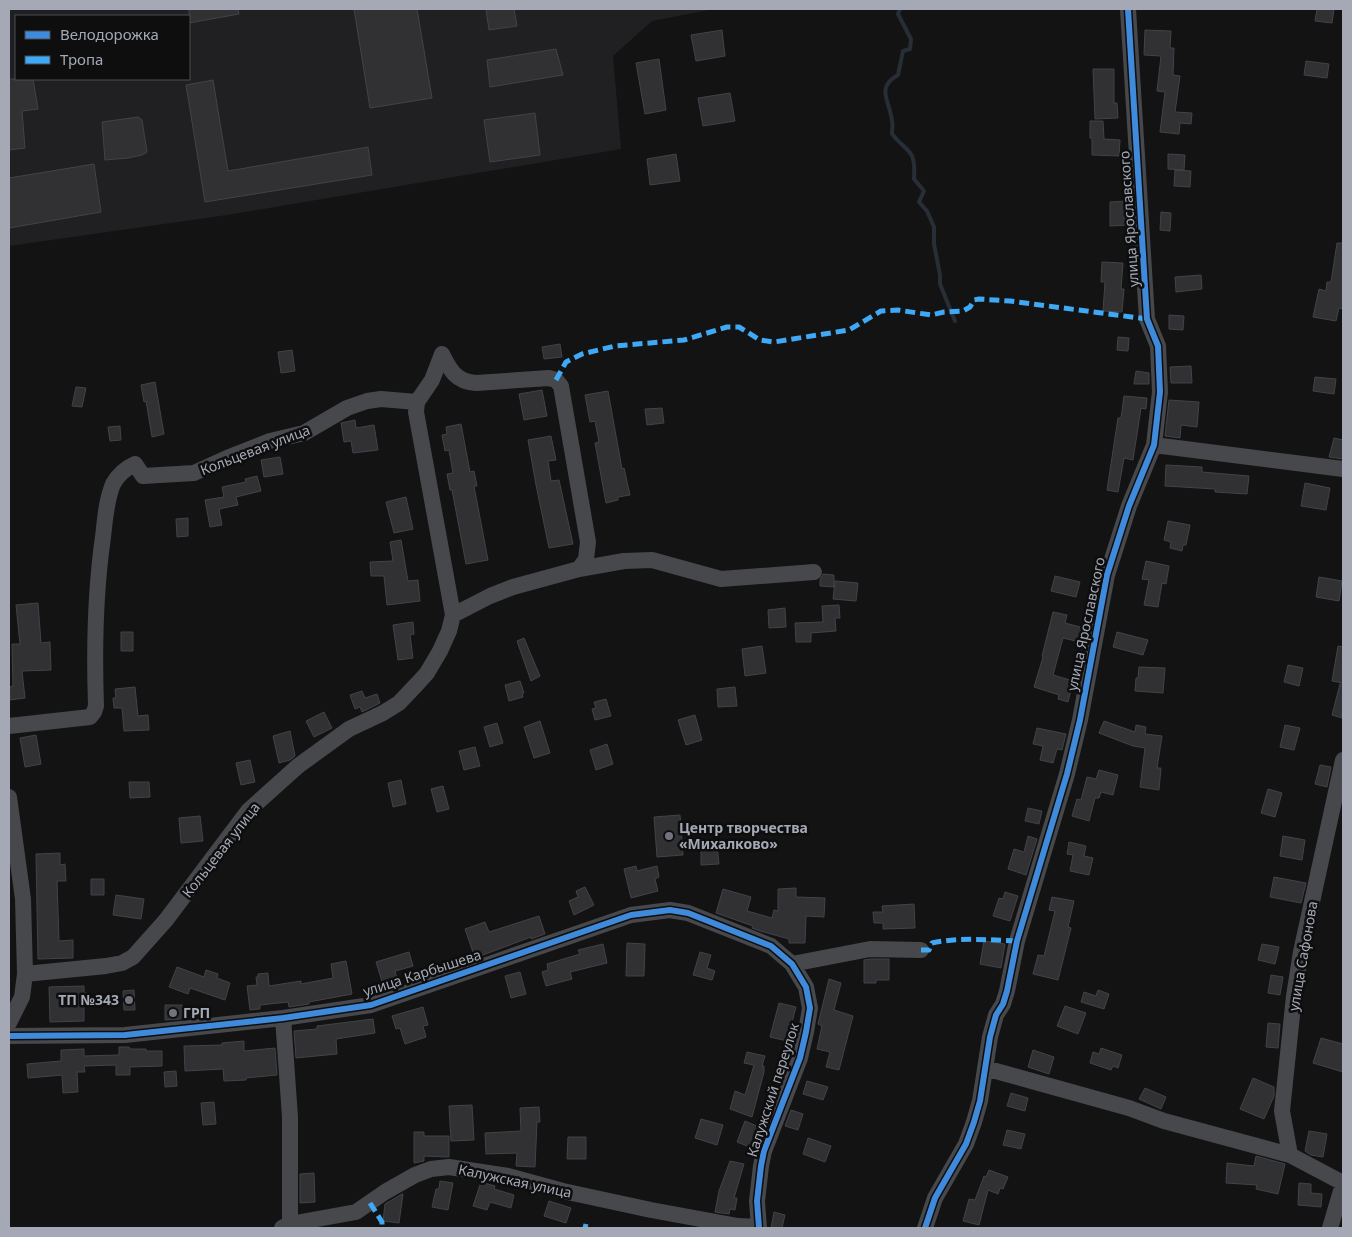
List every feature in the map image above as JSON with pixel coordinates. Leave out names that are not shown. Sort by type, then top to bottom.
[{"type":"street","name":"улица Ярославского","points":[[925,1228],[935,1198],[966,1144],[974,1122],[991,1031],[1007,991],[1017,941],[1067,774],[1080,720],[1107,575],[1129,506],[1154,445],[1160,392],[1158,346],[1147,319],[1128,9]]},
{"type":"street","points":[[417,402],[432,380],[442,354],[454,375],[467,381],[476,383],[549,378],[556,380],[561,386],[588,542],[586,559],[578,569]]},
{"type":"street","name":"Кольцевая улица","points":[[9,726],[90,717],[94,712],[96,706],[96,614],[99,567],[108,501],[114,484],[121,473],[135,464],[142,476],[194,473],[270,441],[308,431],[354,405],[381,399],[417,402],[416,420],[431,490],[453,616],[440,651],[427,673],[400,703],[349,729],[298,766],[248,811],[166,920],[133,957],[122,963],[106,966],[24,974]]},
{"type":"street","points":[[1154,445],[1343,469]]},
{"type":"street","points":[[453,616],[490,596],[513,587],[578,569],[639,559],[652,560],[722,579],[814,572]]},
{"type":"street","name":"улица Сафонова","points":[[1290,1154],[1282,1111],[1294,996],[1301,952],[1343,760]]},
{"type":"street","points":[[9,798],[24,899],[24,974],[22,996],[9,1023]]},
{"type":"street","name":"улица Карбышева","points":[[9,1036],[124,1034],[283,1018],[371,1005],[612,921],[631,915],[657,911],[679,911],[696,916],[771,946],[792,964]]},
{"type":"street","points":[[792,964],[870,949],[920,950]]},
{"type":"street","name":"Калужский переулок","points":[[758,1228],[758,1191],[764,1151],[800,1058],[810,1014],[809,995],[792,964]]},
{"type":"street","points":[[283,1018],[290,1116],[286,1226]]},
{"type":"street","points":[[985,1068],[1290,1154],[1343,1183],[1330,1228]]},
{"type":"street","name":"Калужская улица","points":[[286,1226],[356,1212],[385,1192],[415,1175],[431,1169],[450,1167],[508,1176],[563,1192],[651,1210],[758,1228]]},
{"type":"shaded area","points":[[9,9],[714,9],[652,21],[613,56],[621,149],[227,215],[9,246]]},
{"type":"building","points":[[189,9],[238,9],[239,14],[190,23]]},
{"type":"building","points":[[354,9],[417,9],[432,98],[370,108]]},
{"type":"building","points":[[486,9],[514,9],[517,26],[489,30]]},
{"type":"building","points":[[1317,9],[1334,9],[1332,23],[1315,21]]},
{"type":"building","points":[[722,30],[725,56],[696,61],[691,35]]},
{"type":"building","points":[[1145,30],[1171,31],[1170,48],[1174,48],[1173,75],[1180,76],[1175,112],[1192,113],[1191,124],[1180,123],[1179,134],[1160,132],[1165,92],[1157,91],[1161,56],[1144,55]]},
{"type":"building","points":[[556,49],[563,75],[490,87],[487,60]]},
{"type":"building","points":[[659,59],[666,110],[645,114],[636,63]]},
{"type":"building","points":[[1306,61],[1329,64],[1327,78],[1304,75]]},
{"type":"building","points":[[1093,69],[1114,69],[1114,103],[1117,103],[1118,118],[1095,119]]},
{"type":"building","points":[[9,79],[33,80],[38,109],[22,111],[25,148],[9,150]]},
{"type":"building","points":[[213,80],[228,171],[368,147],[372,175],[205,202],[186,85]]},
{"type":"building","points":[[730,93],[735,121],[703,126],[698,98]]},
{"type":"building","points":[[535,113],[540,155],[490,162],[484,120]]},
{"type":"building","points":[[138,117],[142,120],[147,152],[128,158],[105,160],[102,122]]},
{"type":"building","points":[[1090,121],[1103,121],[1104,139],[1120,140],[1119,156],[1092,155]]},
{"type":"building","points":[[676,154],[680,181],[650,185],[647,159]]},
{"type":"building","points":[[1168,154],[1185,155],[1184,170],[1168,169]]},
{"type":"building","points":[[94,164],[101,212],[9,228],[9,178]]},
{"type":"building","points":[[1175,170],[1191,171],[1190,187],[1174,186]]},
{"type":"building","points":[[1126,201],[1127,225],[1110,226],[1110,202]]},
{"type":"building","points":[[1161,212],[1171,213],[1170,231],[1160,230]]},
{"type":"building","points":[[1337,243],[1343,243],[1343,309],[1339,308],[1336,321],[1313,317],[1319,289],[1326,291],[1327,282],[1331,282]]},
{"type":"building","points":[[1102,262],[1123,263],[1121,289],[1124,289],[1122,312],[1103,311],[1105,282],[1101,282]]},
{"type":"building","points":[[1201,275],[1202,289],[1176,292],[1175,277]]},
{"type":"building","points":[[1169,315],[1184,316],[1183,330],[1169,329]]},
{"type":"building","points":[[1118,337],[1129,338],[1128,351],[1117,350]]},
{"type":"building","points":[[560,344],[562,357],[544,359],[542,347]]},
{"type":"building","points":[[292,350],[295,371],[281,373],[278,352]]},
{"type":"building","points":[[1191,366],[1192,383],[1171,383],[1170,367]]},
{"type":"building","points":[[1136,371],[1149,373],[1149,384],[1134,384]]},
{"type":"building","points":[[1315,377],[1336,379],[1334,394],[1313,391]]},
{"type":"building","points":[[155,382],[164,434],[152,437],[146,401],[144,402],[141,385]]},
{"type":"building","points":[[76,387],[86,388],[82,407],[72,406]]},
{"type":"building","points":[[542,390],[547,416],[524,420],[519,394]]},
{"type":"building","points":[[608,391],[622,469],[624,468],[630,495],[618,497],[618,500],[606,503],[595,443],[599,442],[595,421],[590,422],[585,395]]},
{"type":"building","points":[[1124,396],[1147,398],[1146,409],[1141,408],[1133,460],[1124,458],[1118,492],[1107,490],[1118,418],[1121,418]]},
{"type":"building","points":[[1169,400],[1199,402],[1197,427],[1181,425],[1180,438],[1165,436]]},
{"type":"building","points":[[662,408],[664,423],[647,425],[645,409]]},
{"type":"building","points":[[355,420],[356,428],[374,425],[378,450],[353,453],[351,441],[344,442],[341,423]]},
{"type":"building","points":[[461,424],[470,472],[474,471],[477,486],[474,486],[488,560],[466,564],[452,490],[450,490],[447,474],[453,473],[449,450],[445,451],[442,435],[447,434],[446,427]]},
{"type":"building","points":[[120,426],[121,440],[110,441],[108,427]]},
{"type":"building","points":[[551,436],[556,460],[548,461],[551,481],[559,480],[573,544],[549,548],[528,440]]},
{"type":"building","points":[[1334,438],[1343,440],[1343,459],[1329,457]]},
{"type":"building","points":[[280,457],[283,474],[264,477],[261,460]]},
{"type":"building","points":[[1166,465],[1202,467],[1202,472],[1249,476],[1247,494],[1215,492],[1215,489],[1165,486]]},
{"type":"building","points":[[257,476],[261,491],[236,497],[238,505],[219,509],[222,525],[210,527],[205,500],[224,497],[222,487],[246,482],[245,479]]},
{"type":"building","points":[[1305,483],[1330,488],[1326,510],[1301,506]]},
{"type":"building","points":[[406,497],[413,529],[394,533],[386,502]]},
{"type":"building","points":[[188,518],[188,536],[177,537],[176,519]]},
{"type":"building","points":[[1168,521],[1190,525],[1186,545],[1183,545],[1182,551],[1170,548],[1171,542],[1164,540]]},
{"type":"building","points":[[401,540],[408,581],[418,580],[420,601],[387,605],[384,576],[371,576],[370,562],[393,561],[390,542]]},
{"type":"building","points":[[1146,561],[1169,566],[1166,584],[1162,583],[1158,607],[1144,605],[1149,580],[1142,579]]},
{"type":"building","points":[[823,574],[834,575],[834,587],[820,586]]},
{"type":"building","points":[[1055,576],[1080,582],[1076,597],[1051,591]]},
{"type":"building","points":[[1319,577],[1342,581],[1339,601],[1316,597]]},
{"type":"building","points":[[835,581],[858,583],[856,601],[833,599]]},
{"type":"building","points":[[38,603],[41,643],[50,642],[51,670],[22,671],[25,698],[10,700],[9,687],[13,686],[12,644],[20,644],[16,605]]},
{"type":"building","points":[[839,605],[840,618],[835,618],[836,631],[811,633],[811,642],[796,642],[795,623],[823,622],[822,606]]},
{"type":"building","points":[[785,608],[786,627],[769,628],[768,610]]},
{"type":"building","points":[[1053,612],[1067,615],[1065,623],[1084,628],[1080,642],[1063,638],[1053,675],[1073,681],[1068,702],[1058,699],[1059,695],[1034,687]]},
{"type":"building","points":[[413,622],[414,634],[410,635],[413,658],[398,660],[393,625]]},
{"type":"building","points":[[121,632],[133,632],[133,651],[121,651]]},
{"type":"building","points":[[1117,632],[1148,640],[1143,655],[1113,647]]},
{"type":"building","points":[[524,638],[540,676],[531,681],[517,641]]},
{"type":"building","points":[[762,646],[766,673],[745,676],[742,649]]},
{"type":"building","points":[[1338,646],[1343,647],[1343,683],[1332,681]]},
{"type":"building","points":[[1288,665],[1303,668],[1299,686],[1284,682]]},
{"type":"building","points":[[1139,667],[1165,668],[1163,693],[1135,691]]},
{"type":"building","points":[[520,681],[524,693],[522,693],[523,697],[509,701],[505,685]]},
{"type":"building","points":[[1340,684],[1343,684],[1342,718],[1332,715]]},
{"type":"building","points":[[135,687],[138,716],[148,715],[149,730],[124,731],[122,708],[114,708],[113,698],[116,698],[115,689]]},
{"type":"building","points":[[735,687],[737,706],[718,707],[717,689]]},
{"type":"building","points":[[362,691],[365,698],[377,694],[380,703],[362,712],[360,707],[355,709],[350,695]]},
{"type":"building","points":[[606,699],[611,716],[595,720],[592,709],[596,708],[594,702]]},
{"type":"building","points":[[324,712],[332,728],[314,737],[306,721]]},
{"type":"building","points":[[695,715],[702,740],[686,745],[678,720]]},
{"type":"building","points":[[540,721],[550,753],[534,758],[524,727]]},
{"type":"building","points":[[1104,721],[1135,732],[1136,725],[1146,727],[1145,734],[1162,736],[1157,768],[1161,768],[1159,790],[1140,787],[1145,748],[1133,746],[1099,733]]},
{"type":"building","points":[[497,723],[503,743],[490,747],[484,727]]},
{"type":"building","points":[[1285,725],[1300,728],[1294,750],[1280,747]]},
{"type":"building","points":[[1037,728],[1066,734],[1062,750],[1057,749],[1053,763],[1040,760],[1043,746],[1033,744]]},
{"type":"building","points":[[290,731],[295,756],[290,760],[279,763],[273,736]]},
{"type":"building","points":[[36,735],[41,764],[25,767],[20,738]]},
{"type":"building","points":[[607,744],[613,764],[596,770],[590,750]]},
{"type":"building","points":[[475,747],[480,766],[464,770],[459,751]]},
{"type":"building","points":[[250,760],[255,782],[241,785],[236,763]]},
{"type":"building","points":[[1320,765],[1331,767],[1327,787],[1315,784]]},
{"type":"building","points":[[1099,770],[1118,775],[1113,795],[1101,792],[1099,798],[1095,798],[1089,821],[1072,816],[1077,799],[1081,800],[1087,777],[1096,779]]},
{"type":"building","points":[[401,780],[406,804],[393,807],[388,783]]},
{"type":"building","points":[[129,782],[149,782],[150,797],[130,798]]},
{"type":"building","points":[[443,786],[449,809],[437,812],[431,789]]},
{"type":"building","points":[[1268,789],[1282,793],[1275,817],[1261,813]]},
{"type":"building","points":[[1028,808],[1042,811],[1039,824],[1025,821]]},
{"type":"building","name":"Центр творчества «Михалково»","points":[[680,815],[683,855],[657,857],[654,817]]},
{"type":"building","points":[[200,816],[203,841],[181,843],[179,818]]},
{"type":"building","points":[[1028,836],[1037,839],[1026,875],[1008,869],[1014,849],[1024,852]]},
{"type":"building","points":[[1283,836],[1305,840],[1302,860],[1280,856]]},
{"type":"building","points":[[1069,842],[1086,846],[1084,856],[1093,858],[1089,875],[1070,871],[1073,855],[1067,854]]},
{"type":"building","points":[[717,845],[719,864],[701,865],[701,851],[707,850],[707,846]]},
{"type":"building","points":[[60,853],[60,865],[65,864],[66,881],[57,881],[59,941],[73,940],[73,958],[38,959],[36,854]]},
{"type":"building","points":[[636,866],[637,871],[657,866],[659,877],[655,879],[658,891],[631,898],[624,869]]},
{"type":"building","points":[[1274,877],[1306,883],[1301,903],[1270,897]]},
{"type":"building","points":[[91,879],[104,879],[104,895],[91,895]]},
{"type":"building","points":[[585,887],[594,905],[574,915],[569,901],[578,897],[576,891]]},
{"type":"building","points":[[796,888],[796,897],[825,898],[824,917],[806,916],[805,943],[789,943],[789,939],[760,931],[752,928],[753,926],[716,913],[723,889],[751,897],[747,911],[772,918],[774,910],[778,911],[778,889]]},
{"type":"building","points":[[1005,892],[1018,896],[1010,921],[993,916],[999,898],[1003,899]]},
{"type":"building","points":[[116,895],[144,899],[141,919],[113,915]]},
{"type":"building","points":[[1052,897],[1074,901],[1068,927],[1071,928],[1058,980],[1033,974],[1038,955],[1044,956],[1055,911],[1049,910]]},
{"type":"building","points":[[914,904],[915,928],[883,929],[883,923],[874,923],[873,912],[883,912],[882,906]]},
{"type":"building","points":[[539,916],[545,934],[531,939],[531,937],[475,958],[465,929],[485,922],[489,932]]},
{"type":"building","points":[[984,941],[1005,944],[1001,968],[980,964]]},
{"type":"building","points":[[627,943],[645,944],[644,976],[626,976]]},
{"type":"building","points":[[603,944],[607,963],[570,972],[572,979],[546,986],[542,972],[548,970],[547,964],[580,954],[578,950]]},
{"type":"building","points":[[1262,944],[1279,947],[1275,964],[1258,960]]},
{"type":"building","points":[[409,952],[413,966],[395,971],[398,983],[384,988],[376,962]]},
{"type":"building","points":[[700,952],[711,955],[707,968],[715,971],[712,980],[693,975]]},
{"type":"building","points":[[889,959],[889,980],[876,980],[876,983],[864,983],[864,960]]},
{"type":"building","points":[[346,961],[352,994],[289,1007],[288,1002],[260,1005],[260,1009],[250,1010],[247,986],[257,985],[256,977],[258,977],[258,974],[268,973],[269,986],[301,981],[301,984],[333,978],[331,964]]},
{"type":"building","points":[[177,967],[204,977],[206,970],[218,974],[217,978],[230,983],[225,1000],[190,988],[188,994],[169,987]]},
{"type":"building","points":[[520,972],[526,994],[511,998],[505,976]]},
{"type":"building","points":[[1271,975],[1283,977],[1280,995],[1268,993]]},
{"type":"building","points":[[829,979],[841,983],[834,1010],[853,1016],[839,1070],[826,1067],[830,1052],[817,1049],[822,1026],[818,1024]]},
{"type":"building","points":[[84,986],[84,993],[87,993],[87,1005],[84,1005],[84,1021],[50,1022],[49,987]]},
{"type":"building","name":"ТП №343","points":[[134,990],[135,1010],[124,1010],[123,991]]},
{"type":"building","points":[[1098,990],[1109,994],[1104,1009],[1081,1002],[1084,992],[1096,996]]},
{"type":"building","points":[[779,1003],[796,1007],[787,1041],[770,1037]]},
{"type":"building","name":"ГРП","points":[[165,1005],[182,1005],[181,1019],[165,1020]]},
{"type":"building","points":[[1065,1006],[1086,1013],[1078,1034],[1057,1026]]},
{"type":"building","points":[[423,1007],[428,1025],[423,1026],[426,1037],[405,1044],[400,1028],[396,1029],[392,1016]]},
{"type":"building","points":[[373,1019],[375,1033],[336,1039],[337,1054],[296,1058],[294,1031]]},
{"type":"building","points":[[1268,1023],[1280,1024],[1278,1048],[1266,1047]]},
{"type":"building","points":[[1321,1038],[1343,1044],[1343,1072],[1313,1063]]},
{"type":"building","points":[[244,1041],[244,1051],[275,1048],[277,1075],[224,1081],[223,1069],[185,1071],[184,1046],[222,1045],[222,1043]]},
{"type":"building","points":[[119,1047],[162,1051],[162,1066],[130,1067],[130,1075],[116,1075],[116,1065],[84,1066],[85,1072],[77,1072],[78,1092],[63,1093],[62,1075],[28,1078],[27,1064],[61,1061],[61,1050],[84,1049],[84,1056],[119,1055]]},
{"type":"building","points":[[1101,1048],[1122,1055],[1118,1068],[1113,1066],[1111,1070],[1090,1063],[1093,1052],[1099,1054]]},
{"type":"building","points":[[1033,1050],[1054,1057],[1049,1074],[1028,1067]]},
{"type":"building","points":[[747,1052],[765,1056],[762,1066],[764,1066],[764,1072],[752,1117],[730,1109],[735,1091],[745,1095],[754,1065],[744,1063]]},
{"type":"building","points":[[176,1071],[177,1086],[165,1087],[164,1072]]},
{"type":"building","points":[[1253,1078],[1274,1087],[1274,1096],[1264,1119],[1240,1109]]},
{"type":"building","points":[[807,1081],[828,1087],[823,1100],[803,1094]]},
{"type":"building","points":[[1145,1088],[1166,1097],[1161,1109],[1139,1099]]},
{"type":"building","points":[[1011,1093],[1028,1098],[1025,1111],[1007,1106]]},
{"type":"building","points":[[214,1102],[216,1124],[203,1125],[201,1103]]},
{"type":"building","points":[[472,1105],[474,1140],[451,1141],[449,1106]]},
{"type":"building","points":[[539,1107],[540,1122],[537,1122],[535,1167],[516,1166],[517,1153],[486,1154],[485,1133],[521,1131],[520,1108]]},
{"type":"building","points":[[791,1110],[803,1114],[798,1130],[785,1126]]},
{"type":"building","points":[[701,1119],[723,1125],[717,1145],[695,1138]]},
{"type":"building","points":[[745,1121],[759,1127],[752,1148],[737,1142]]},
{"type":"building","points":[[1007,1130],[1025,1134],[1021,1149],[1003,1145]]},
{"type":"building","points":[[1309,1131],[1327,1134],[1323,1157],[1311,1155],[1305,1151]]},
{"type":"building","points":[[414,1132],[424,1132],[424,1136],[449,1136],[449,1157],[424,1156],[424,1161],[414,1163]]},
{"type":"building","points":[[568,1137],[586,1137],[586,1159],[567,1159]]},
{"type":"building","points":[[808,1138],[831,1146],[825,1162],[803,1154]]},
{"type":"building","points":[[1256,1156],[1285,1164],[1278,1194],[1256,1189],[1257,1185],[1226,1183],[1227,1163],[1254,1166]]},
{"type":"building","points":[[730,1161],[744,1164],[734,1198],[737,1198],[735,1210],[730,1209],[729,1214],[715,1212],[719,1191]]},
{"type":"building","points":[[989,1170],[1008,1177],[1003,1189],[1000,1188],[998,1194],[988,1190],[979,1225],[963,1221],[969,1199],[975,1200],[984,1176],[986,1177]]},
{"type":"building","points":[[314,1173],[315,1202],[300,1203],[300,1174]]},
{"type":"building","points":[[440,1181],[453,1183],[448,1210],[432,1207]]},
{"type":"building","points":[[481,1182],[495,1186],[494,1189],[514,1195],[511,1208],[490,1202],[487,1210],[473,1206]]},
{"type":"building","points":[[1299,1183],[1311,1184],[1311,1193],[1322,1194],[1321,1207],[1298,1205]]},
{"type":"building","points":[[402,1194],[399,1223],[383,1221],[385,1204]]},
{"type":"building","points":[[549,1201],[571,1208],[566,1223],[544,1216]]},
{"type":"building","points":[[774,1212],[785,1215],[782,1228],[771,1228]]},
{"type":"waterway","points":[[900,9],[898,14],[911,39],[910,49],[903,51],[898,75],[891,80],[885,90],[891,114],[892,134],[910,152],[914,162],[914,179],[924,191],[919,202],[927,211],[934,227],[934,244],[940,284],[955,321]]},
{"type":"marked path","points":[[556,380],[566,362],[582,354],[615,346],[684,340],[727,327],[739,327],[760,340],[774,342],[849,330],[881,311],[898,310],[931,315],[963,311],[970,307],[974,300],[979,299],[1010,301],[1147,319]]},
{"type":"marked path","points":[[921,950],[929,950],[932,943],[953,940],[1017,941]]},
{"type":"marked path","points":[[370,1203],[382,1222],[382,1228]]},
{"type":"marked path","points":[[585,1228],[586,1224]]},
{"type":"cycle path","points":[[925,1228],[935,1198],[966,1144],[974,1122],[980,1101],[990,1037],[996,1015],[1003,1004],[1007,991],[1017,941],[1067,774],[1080,720],[1107,575],[1129,506],[1154,445],[1160,392],[1158,346],[1147,319],[1128,9]]},
{"type":"cycle path","points":[[9,1036],[125,1035],[283,1018],[371,1005],[631,915],[670,910],[688,913],[771,946],[792,964],[806,987],[810,1008],[800,1058],[764,1151],[761,1166],[757,1201],[759,1228]]},
{"type":"place","name":"Центр творчества «Михалково»","points":[[669,836]]},
{"type":"place","name":"ТП №343","points":[[129,1000]]},
{"type":"place","name":"ГРП","points":[[173,1013]]}]
